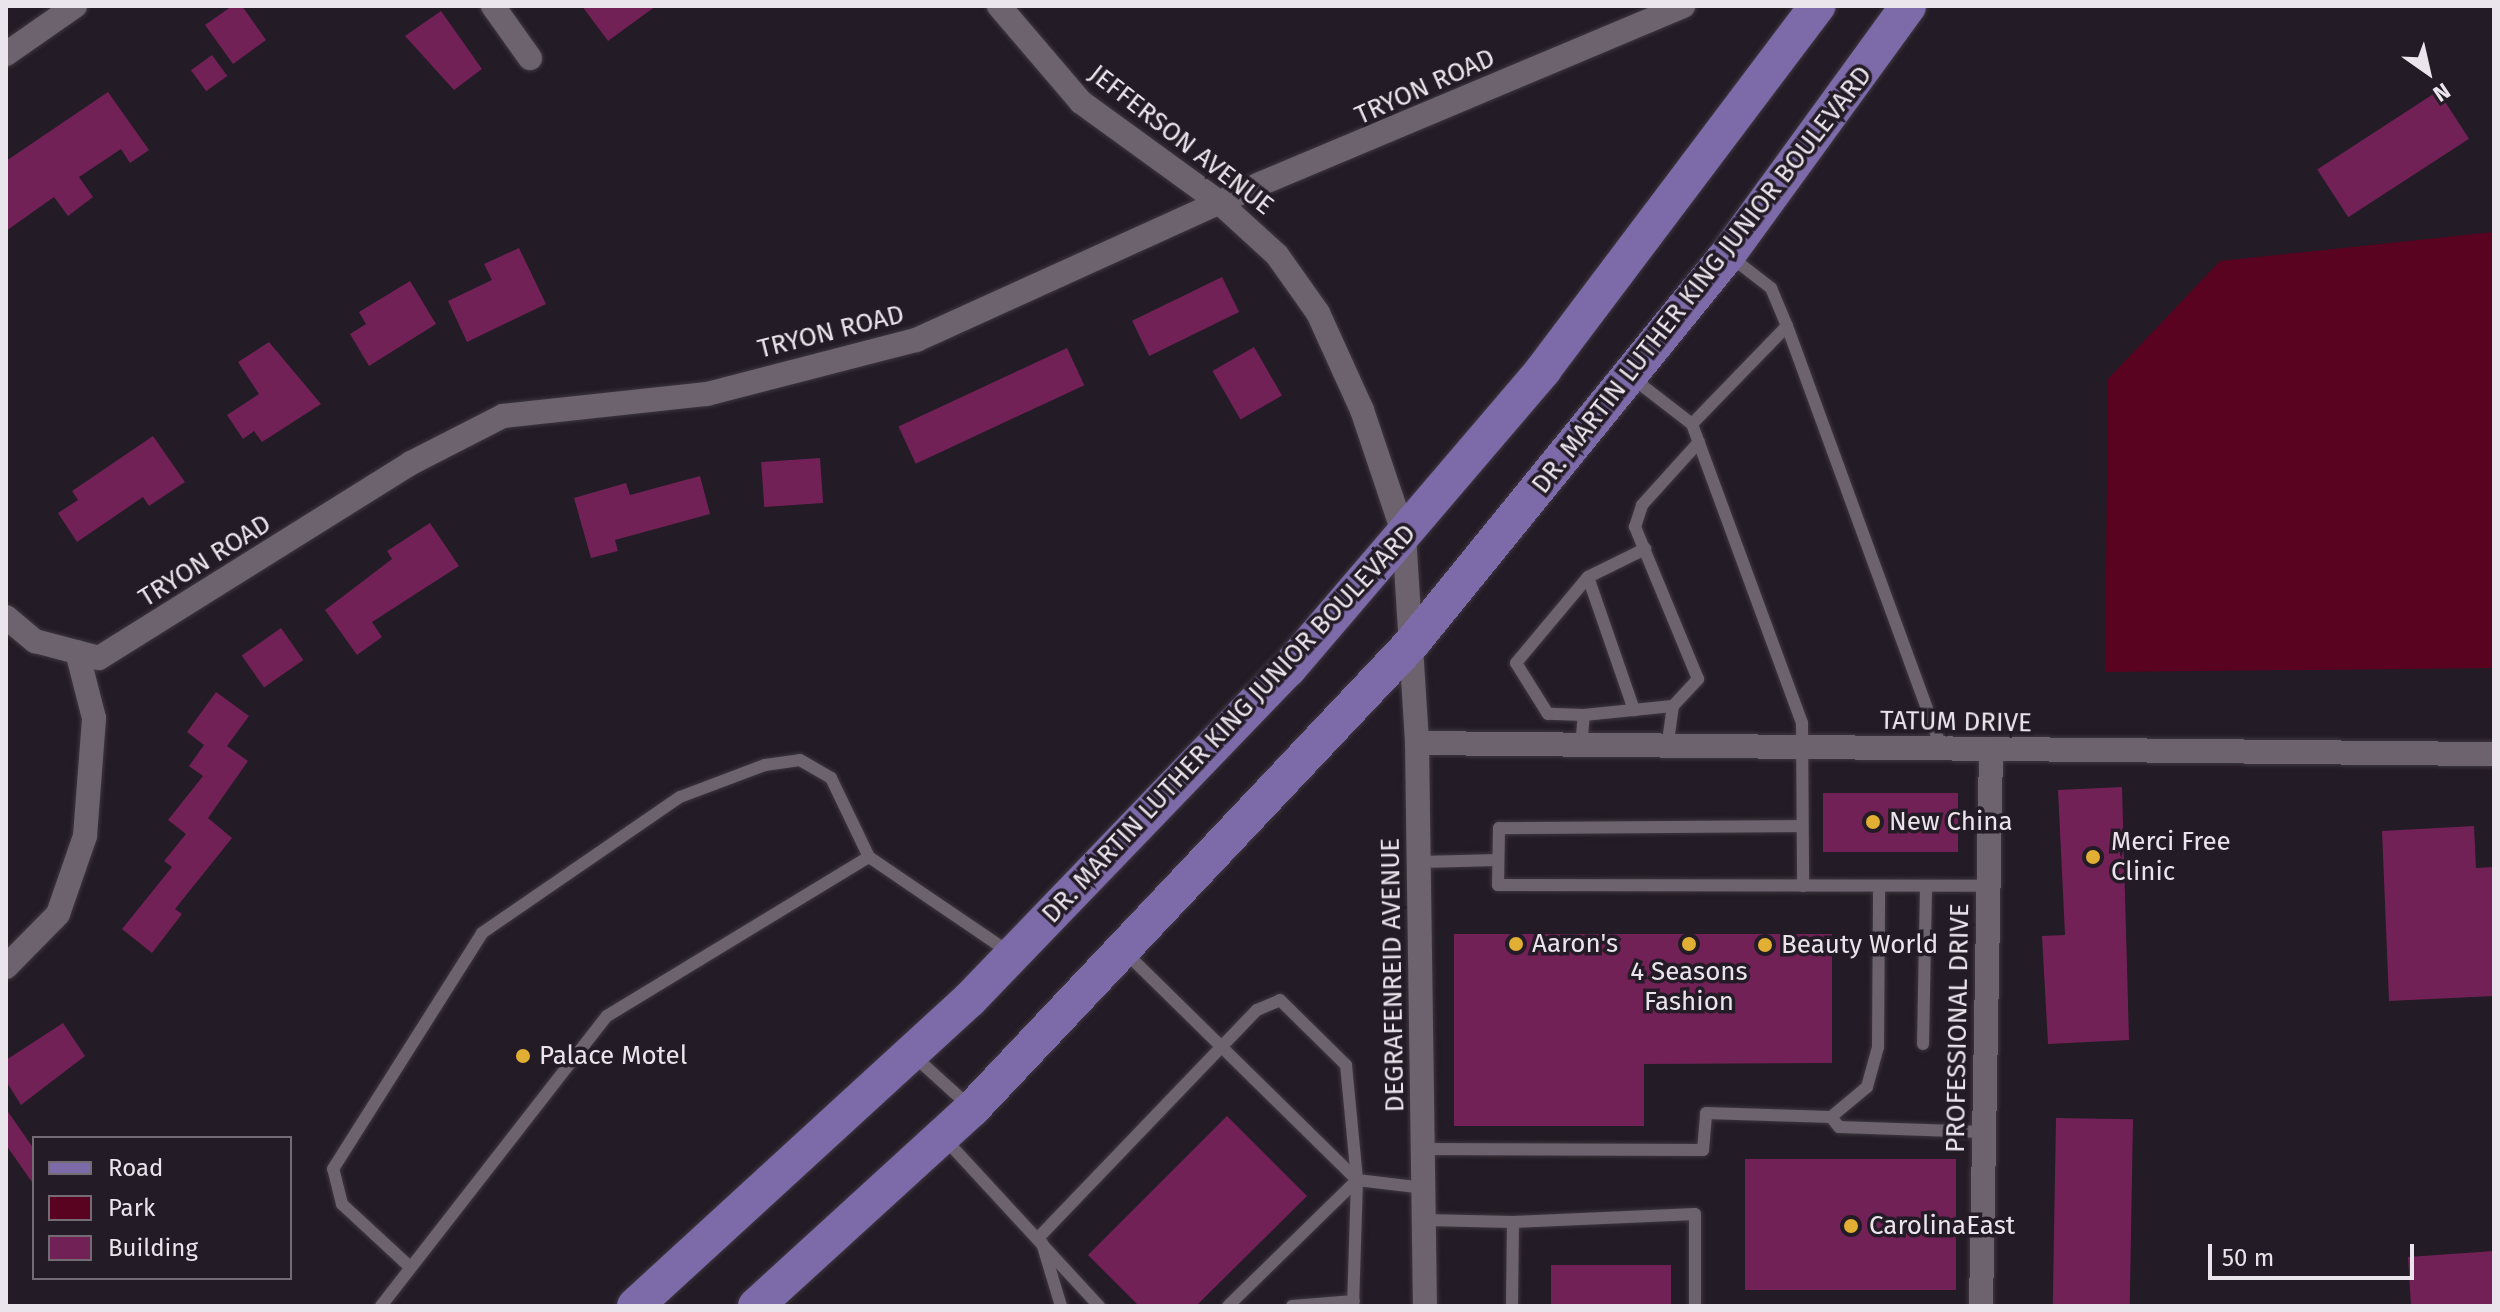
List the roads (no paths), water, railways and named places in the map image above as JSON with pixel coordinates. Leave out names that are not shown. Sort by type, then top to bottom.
[{"type":"main road","name":"DR. MARTIN LUTHER KING JUNIOR BOULEVARD","points":[[635,1306],[912,1054],[1014,956],[1404,535],[1543,370],[1817,6]]},
{"type":"main road","name":"DR. MARTIN LUTHER KING JUNIOR BOULEVARD","points":[[756,1306],[972,1109],[1412,643],[1728,254],[1908,6]]},
{"type":"street","points":[[6,54],[75,6]]},
{"type":"street","points":[[493,6],[530,58]]},
{"type":"street","name":"JEFFERSON AVENUE","points":[[999,6],[1081,102],[1220,203],[1277,255],[1318,313],[1362,410],[1404,535],[1412,643]]},
{"type":"street","name":"TRYON ROAD","points":[[6,617],[35,641],[99,658],[411,463],[503,416],[707,394],[916,340],[1220,203],[1683,6]]},
{"type":"street","name":"DEGRAFENREID AVENUE","points":[[1412,643],[1420,862],[1425,1306]]},
{"type":"street","points":[[6,967],[58,914],[85,836],[94,718],[77,652]]},
{"type":"street","name":"TATUM DRIVE","points":[[1417,743],[1667,748],[2494,754]]},
{"type":"street","name":"PROFESSIONAL DRIVE","points":[[1981,1306],[1991,751]]},
{"type":"lane","points":[[1728,254],[1771,288],[1942,750]]},
{"type":"lane","points":[[1692,424],[1787,326]]},
{"type":"lane","points":[[1631,377],[1692,424],[1802,723],[1803,886]]},
{"type":"lane","points":[[1667,748],[1673,706],[1698,679],[1635,527],[1642,505],[1699,442]]},
{"type":"lane","points":[[1645,549],[1588,577],[1516,663],[1548,714],[1584,715],[1673,706]]},
{"type":"lane","points":[[1588,577],[1634,710]]},
{"type":"lane","points":[[1581,747],[1584,715]]},
{"type":"lane","points":[[410,1267],[342,1204],[333,1169],[482,933],[680,797],[765,765],[800,760],[831,778],[869,857],[1014,956]]},
{"type":"lane","points":[[1802,826],[1499,828],[1498,885],[1989,886]]},
{"type":"lane","points":[[381,1306],[607,1016],[869,857]]},
{"type":"lane","points":[[1420,862],[1498,860]]},
{"type":"lane","points":[[1424,1149],[1703,1150],[1706,1113],[1831,1117],[1867,1087],[1878,1047],[1879,886]]},
{"type":"lane","points":[[1923,1044],[1926,886]]},
{"type":"lane","points":[[1124,951],[1357,1180],[1425,1188]]},
{"type":"lane","points":[[1040,1236],[1257,1010],[1280,1000],[1346,1065],[1357,1180],[1354,1304],[1292,1306]]},
{"type":"lane","points":[[912,1054],[972,1109]]},
{"type":"lane","points":[[1831,1117],[1839,1127],[1984,1132]]},
{"type":"lane","points":[[943,1137],[1040,1236],[1099,1306]]},
{"type":"lane","points":[[1228,1306],[1357,1180]]},
{"type":"lane","points":[[1426,1220],[1513,1222],[1695,1214],[1695,1306]]},
{"type":"lane","points":[[1512,1306],[1513,1222]]},
{"type":"lane","points":[[1040,1236],[1061,1306]]},
{"type":"place","name":"New China","points":[[1873,822]]},
{"type":"place","name":"Merci Free Clinic","points":[[2093,857]]},
{"type":"place","name":"Aaron's","points":[[1516,944]]},
{"type":"place","name":"4 Seasons Fashion","points":[[1689,944]]},
{"type":"place","name":"Beauty World","points":[[1765,945]]},
{"type":"place","name":"Palace Motel","points":[[523,1056]]},
{"type":"place","name":"CarolinaEast","points":[[1851,1226]]}]
